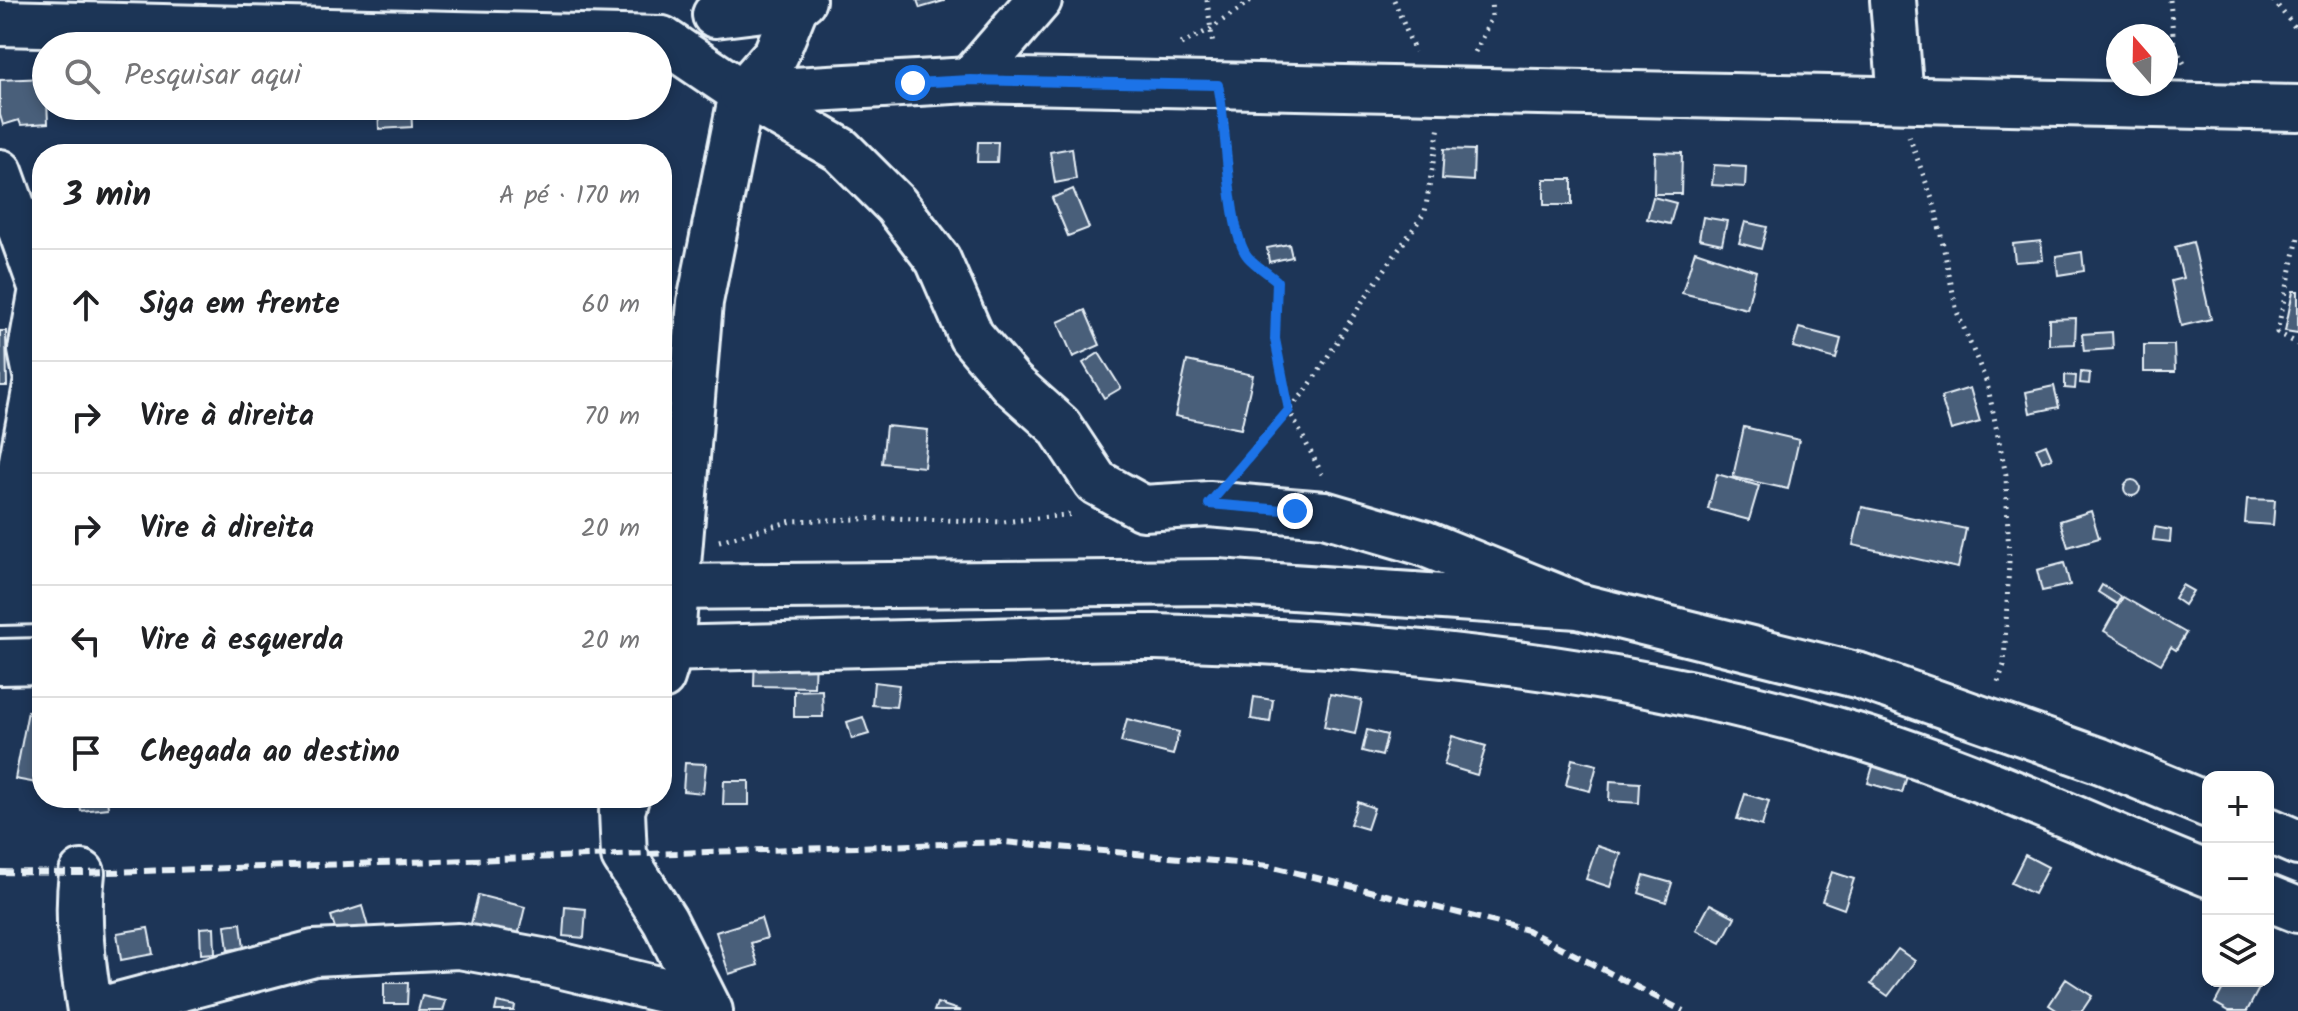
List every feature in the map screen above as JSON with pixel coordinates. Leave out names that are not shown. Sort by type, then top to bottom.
[{"type":"main road","points":[[970,80],[1039,0]]},
{"type":"main road","points":[[1893,0],[1901,99]]},
{"type":"main road","points":[[690,56],[715,8],[799,2],[776,54],[742,93],[700,302],[672,575],[1217,582],[1578,606]]},
{"type":"main road","points":[[0,23],[310,14],[563,32]]},
{"type":"main road","points":[[672,45],[742,93],[841,150],[896,205],[938,260],[971,336],[1011,383],[1059,426],[1096,482],[1143,508],[1209,504],[1324,514],[1423,543],[1578,606],[1860,676],[2101,761],[2202,803]]},
{"type":"main road","points":[[742,93],[970,80],[2298,108]]},
{"type":"main road","points":[[0,172],[32,261]]},
{"type":"main road","points":[[20,601],[16,493],[32,407]]},
{"type":"main road","points":[[672,658],[1150,637],[1319,643],[1459,656],[1606,678],[1732,704],[1853,735],[2002,786],[2202,871]]},
{"type":"main road","points":[[0,662],[32,661]]},
{"type":"main road","points":[[623,808],[624,856],[665,921],[710,1011]]},
{"type":"main road","points":[[2274,833],[2298,843]]},
{"type":"main road","points":[[82,873],[78,898],[83,970],[90,1011]]},
{"type":"main road","points":[[2274,900],[2298,910]]},
{"type":"main road","points":[[96,1011],[314,953],[459,946],[542,961],[671,992],[702,1011]]},
{"type":"path","points":[[1207,0],[1224,109],[1234,222],[1246,255],[1277,281],[1275,339],[1289,410],[1320,472],[1329,482]]},
{"type":"path","points":[[1394,0],[1443,90]]},
{"type":"path","points":[[1209,504],[1308,388],[1362,302],[1425,212],[1443,90],[1492,17],[1491,0]]},
{"type":"path","points":[[2170,0],[2174,46],[2208,106]]},
{"type":"path","points":[[2273,0],[2298,31]]},
{"type":"path","points":[[1901,99],[1911,144],[1935,207],[1957,312],[1987,383],[2006,475],[2009,562],[2004,665],[1985,720]]},
{"type":"path","points":[[2298,238],[2277,332],[2298,344]]},
{"type":"path","points":[[672,575],[792,521],[890,518],[1003,522],[1078,514]]},
{"type":"building","points":[[917,0],[944,0],[944,1],[920,8]]},
{"type":"building","points":[[32,79],[32,120],[48,120],[48,123],[21,125],[19,120],[3,125],[0,80]]},
{"type":"building","points":[[379,120],[412,120],[412,127],[379,129]]},
{"type":"building","points":[[978,142],[998,142],[997,162],[977,162]]},
{"type":"building","points":[[1072,148],[1076,179],[1055,183],[1050,152]]},
{"type":"building","points":[[1444,149],[1474,150],[1473,181],[1442,179]]},
{"type":"building","points":[[1655,152],[1682,153],[1681,194],[1654,194]]},
{"type":"building","points":[[1714,165],[1746,167],[1745,187],[1712,185]]},
{"type":"building","points":[[1544,179],[1572,179],[1572,205],[1544,205]]},
{"type":"building","points":[[1073,189],[1089,228],[1068,236],[1052,198]]},
{"type":"building","points":[[1653,197],[1676,203],[1670,224],[1647,219]]},
{"type":"building","points":[[1703,217],[1727,221],[1722,244],[1699,239]]},
{"type":"building","points":[[1745,222],[1767,227],[1761,249],[1739,243]]},
{"type":"building","points":[[2041,241],[2043,260],[2015,262],[2013,244]]},
{"type":"building","points":[[2193,242],[2211,319],[2181,326],[2171,281],[2183,278],[2175,247]]},
{"type":"building","points":[[1289,244],[1292,257],[1269,262],[1267,248]]},
{"type":"building","points":[[1695,251],[1756,271],[1747,309],[1682,293]]},
{"type":"building","points":[[2082,252],[2084,271],[2058,275],[2056,256]]},
{"type":"building","points":[[2293,291],[2298,291],[2298,333],[2285,331]]},
{"type":"building","points":[[1085,310],[1100,345],[1073,357],[1058,322]]},
{"type":"building","points":[[2076,318],[2075,344],[2049,345],[2049,319]]},
{"type":"building","points":[[1799,328],[1841,339],[1836,359],[1793,347]]},
{"type":"building","points":[[0,331],[6,331],[7,386],[0,386]]},
{"type":"building","points":[[2112,332],[2113,349],[2084,351],[2082,334]]},
{"type":"building","points":[[2144,345],[2174,345],[2175,372],[2144,372]]},
{"type":"building","points":[[1099,353],[1121,388],[1104,398],[1083,363]]},
{"type":"building","points":[[1187,361],[1253,375],[1241,429],[1175,416]]},
{"type":"building","points":[[2081,372],[2090,373],[2089,384],[2080,383]]},
{"type":"building","points":[[2065,375],[2076,376],[2075,389],[2065,388]]},
{"type":"building","points":[[2054,386],[2059,407],[2030,413],[2026,392]]},
{"type":"building","points":[[1970,388],[1980,422],[1951,430],[1941,397]]},
{"type":"building","points":[[886,426],[928,430],[924,467],[882,463]]},
{"type":"building","points":[[1744,427],[1799,440],[1788,489],[1733,477]]},
{"type":"building","points":[[2046,444],[2052,458],[2042,462],[2036,448]]},
{"type":"building","points":[[1717,474],[1759,486],[1749,520],[1708,509]]},
{"type":"building","points":[[2129,480],[2135,480],[2140,488],[2138,494],[2129,496],[2124,491],[2124,485]]},
{"type":"building","points":[[2247,499],[2275,500],[2273,525],[2245,523]]},
{"type":"building","points":[[1862,507],[1966,529],[1958,568],[1853,545]]},
{"type":"building","points":[[2091,511],[2099,538],[2068,547],[2060,521]]},
{"type":"building","points":[[2155,527],[2171,530],[2170,542],[2153,540]]},
{"type":"building","points":[[2064,563],[2070,585],[2042,591],[2037,570]]},
{"type":"building","points":[[2102,585],[2121,597],[2117,604],[2098,592]]},
{"type":"building","points":[[2182,585],[2193,591],[2184,605],[2174,598]]},
{"type":"building","points":[[2123,597],[2186,633],[2176,650],[2171,647],[2161,664],[2104,631]]},
{"type":"building","points":[[755,651],[815,652],[814,687],[754,686]]},
{"type":"building","points":[[874,682],[899,685],[896,707],[872,705]]},
{"type":"building","points":[[822,690],[823,717],[794,717],[794,691]]},
{"type":"building","points":[[1330,694],[1362,700],[1355,734],[1324,727]]},
{"type":"building","points":[[1254,697],[1273,700],[1270,722],[1251,719]]},
{"type":"building","points":[[28,711],[32,712],[32,782],[15,779]]},
{"type":"building","points":[[863,717],[869,734],[852,739],[847,722]]},
{"type":"building","points":[[1127,719],[1179,732],[1173,755],[1121,742]]},
{"type":"building","points":[[1367,730],[1387,735],[1382,756],[1362,751]]},
{"type":"building","points":[[1452,736],[1486,746],[1477,775],[1444,765]]},
{"type":"building","points":[[1876,756],[1910,766],[1902,793],[1868,783]]},
{"type":"building","points":[[1572,759],[1597,765],[1590,791],[1566,785]]},
{"type":"building","points":[[685,763],[706,764],[703,793],[683,791]]},
{"type":"building","points":[[724,781],[749,781],[749,805],[723,805]]},
{"type":"building","points":[[1610,781],[1640,783],[1639,803],[1609,801]]},
{"type":"building","points":[[1745,794],[1769,801],[1762,826],[1737,819]]},
{"type":"building","points":[[1358,802],[1374,808],[1367,829],[1350,824]]},
{"type":"building","points":[[81,808],[108,808],[81,811]]},
{"type":"building","points":[[1597,846],[1621,854],[1610,887],[1586,879]]},
{"type":"building","points":[[2025,855],[2048,867],[2034,894],[2011,883]]},
{"type":"building","points":[[1832,872],[1854,879],[1844,909],[1822,901]]},
{"type":"building","points":[[1644,875],[1672,883],[1666,902],[1639,893]]},
{"type":"building","points":[[478,895],[525,907],[517,940],[470,928]]},
{"type":"building","points":[[1710,904],[1735,917],[1721,943],[1696,930]]},
{"type":"building","points":[[362,906],[370,934],[340,943],[331,916]]},
{"type":"building","points":[[565,907],[586,909],[584,938],[563,936]]},
{"type":"building","points":[[761,918],[767,938],[751,943],[758,965],[729,974],[716,932]]},
{"type":"building","points":[[241,923],[244,948],[228,950],[225,925]]},
{"type":"building","points":[[214,927],[215,953],[201,954],[200,928]]},
{"type":"building","points":[[148,928],[153,954],[121,960],[117,933]]},
{"type":"building","points":[[1898,949],[1915,961],[1888,996],[1871,984]]},
{"type":"building","points":[[2066,979],[2092,996],[2082,1011],[2058,1011],[2049,1005]]},
{"type":"building","points":[[384,983],[408,983],[407,1004],[384,1004]]},
{"type":"building","points":[[2224,987],[2260,987],[2247,1011],[2229,1011],[2215,1003]]},
{"type":"building","points":[[422,996],[446,1001],[443,1011],[418,1011]]},
{"type":"building","points":[[497,1002],[515,1006],[514,1011],[495,1011]]},
{"type":"building","points":[[937,1003],[961,1011],[934,1011]]},
{"type":"railway","points":[[0,872],[82,873],[1004,842],[1269,866],[1527,930],[1683,1011]]},
{"type":"route","points":[[913,83],[970,80],[1218,85],[1224,109],[1234,222],[1246,255],[1277,281],[1275,339],[1289,410],[1209,504],[1295,511]]}]
